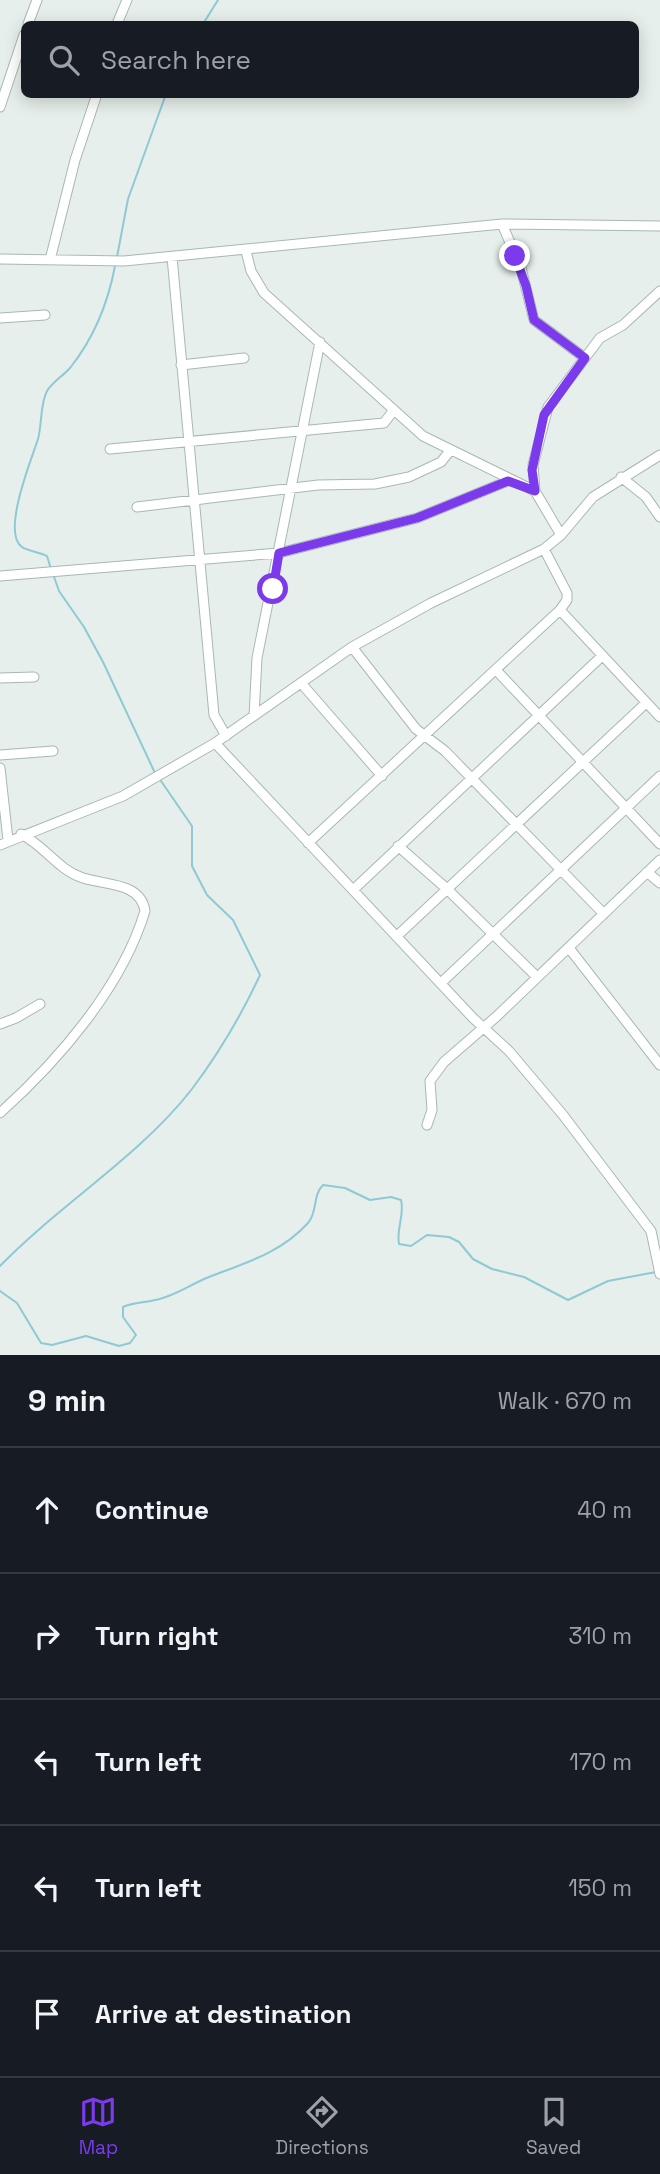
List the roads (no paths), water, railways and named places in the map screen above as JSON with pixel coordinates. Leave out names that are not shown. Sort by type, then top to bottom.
[{"type":"street","points":[[29,21],[37,0]]},
{"type":"street","points":[[118,21],[127,0]]},
{"type":"street","points":[[0,107],[21,44]]},
{"type":"street","points":[[50,260],[75,160],[96,98]]},
{"type":"street","points":[[0,259],[124,261],[502,224],[660,226]]},
{"type":"street","points":[[502,224],[521,268],[534,320],[585,358]]},
{"type":"street","points":[[246,251],[251,271],[264,293],[423,436],[449,452],[464,454],[508,481],[535,491]]},
{"type":"street","points":[[172,257],[214,715],[226,736]]},
{"type":"street","points":[[561,535],[535,491],[532,470],[544,415],[607,331],[623,325],[660,291]]},
{"type":"street","points":[[0,317],[45,315]]},
{"type":"street","points":[[254,716],[257,659],[320,342]]},
{"type":"street","points":[[181,365],[244,358]]},
{"type":"street","points":[[110,449],[384,423],[393,411]]},
{"type":"street","points":[[137,507],[318,485],[375,484],[409,477],[441,462],[449,452]]},
{"type":"street","points":[[0,768],[4,843],[21,834],[123,796],[226,736],[352,647],[431,604],[544,549],[561,535],[593,497],[621,477],[660,456]]},
{"type":"street","points":[[621,477],[646,497],[660,517]]},
{"type":"street","points":[[0,576],[279,553],[417,518],[508,481]]},
{"type":"street","points":[[308,843],[560,610],[567,600],[567,593],[544,549]]},
{"type":"street","points":[[560,610],[660,717]]},
{"type":"street","points":[[352,647],[401,712],[473,778],[604,914]]},
{"type":"street","points":[[353,890],[603,656]]},
{"type":"street","points":[[496,670],[660,844]]},
{"type":"street","points":[[0,678],[34,677]]},
{"type":"street","points":[[301,683],[382,776]]},
{"type":"street","points":[[397,936],[646,703]]},
{"type":"street","points":[[215,743],[482,1027],[509,1051],[564,1115],[651,1231],[660,1274]]},
{"type":"street","points":[[0,755],[53,751]]},
{"type":"street","points":[[441,983],[660,776]]},
{"type":"street","points":[[0,1113],[52,1059],[110,990],[130,953],[145,911],[138,895],[120,886],[75,875],[39,843],[21,834]]},
{"type":"street","points":[[398,846],[447,889],[537,977]]},
{"type":"street","points":[[427,1125],[432,1110],[430,1081],[433,1074],[660,860]]},
{"type":"street","points":[[647,872],[660,884]]},
{"type":"street","points":[[569,948],[660,1065]]},
{"type":"street","points":[[0,1024],[40,1004]]},
{"type":"waterway","points":[[205,21],[218,0]]},
{"type":"waterway","points":[[117,257],[128,199],[165,98]]},
{"type":"waterway","points":[[51,569],[47,556],[22,547],[16,539],[16,512],[38,439],[47,391],[79,357],[93,332],[104,307],[115,266]]},
{"type":"waterway","points":[[53,574],[59,591],[84,627],[103,662],[155,773]]},
{"type":"waterway","points":[[0,1266],[23,1243],[124,1159],[171,1114],[220,1048],[260,975],[233,920],[207,895],[192,866],[192,826],[161,781]]},
{"type":"waterway","points":[[0,1291],[17,1303],[41,1343],[52,1345],[86,1336],[119,1346],[130,1343],[136,1335],[123,1317],[123,1307],[168,1296],[274,1250],[308,1223],[313,1214],[317,1194],[323,1185],[345,1188],[370,1200],[391,1197],[401,1200],[399,1244],[411,1246],[427,1235],[449,1237],[459,1242],[473,1259],[492,1269],[524,1277],[568,1300],[608,1281],[656,1272]]}]
